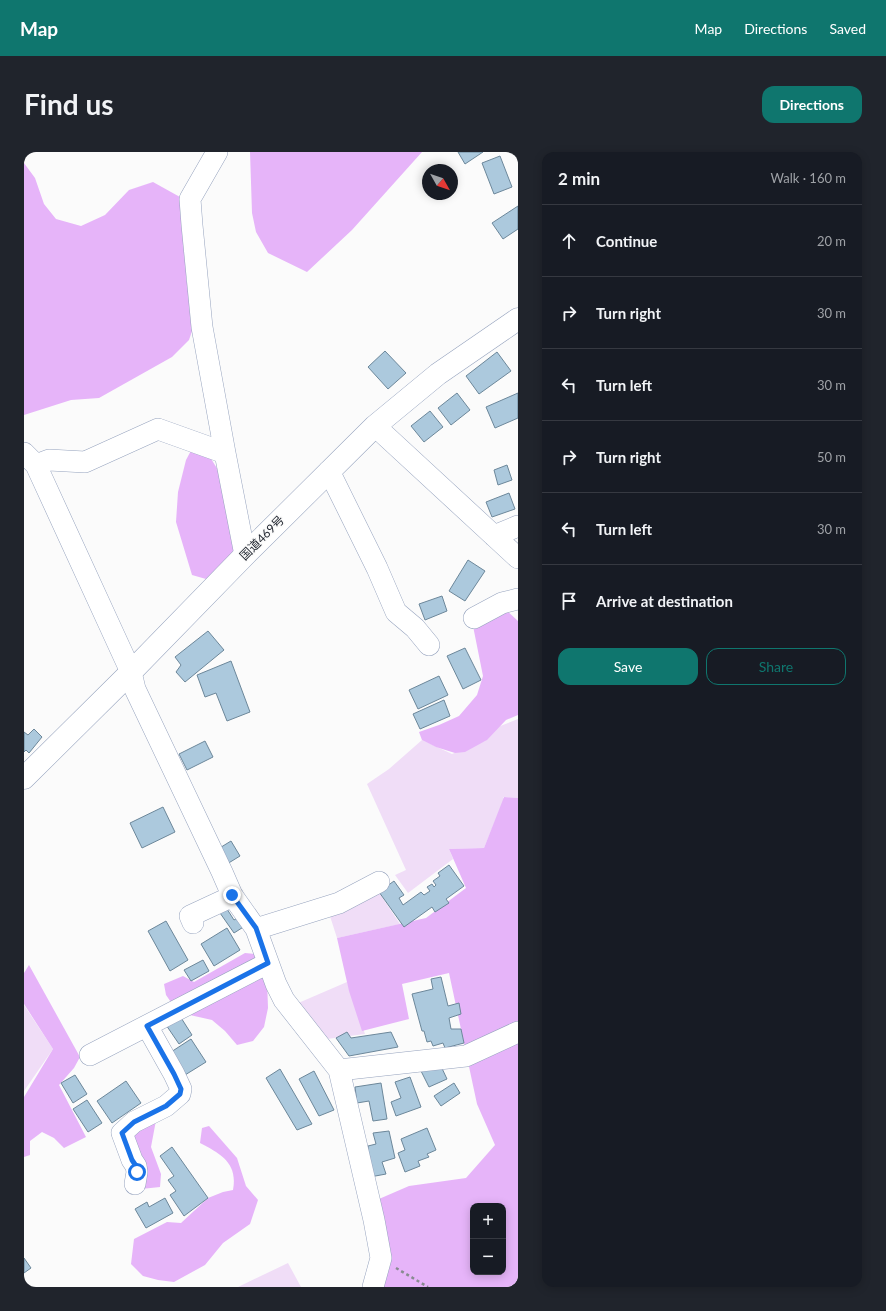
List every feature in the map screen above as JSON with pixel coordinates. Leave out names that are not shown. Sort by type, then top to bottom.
[{"type":"highway","name":"国道469号","points":[[24,778],[375,426],[438,374],[518,319]]},
{"type":"street","points":[[217,152],[190,199],[202,327],[245,555]]},
{"type":"street","points":[[375,426],[518,558]]},
{"type":"street","points":[[225,453],[158,429],[85,462],[30,459],[131,672],[135,689],[233,896],[256,928],[276,984],[284,1000],[339,1070],[374,1220],[380,1258],[373,1287]]},
{"type":"street","points":[[329,471],[377,568],[396,612],[415,628],[429,644]]},
{"type":"street","points":[[494,536],[518,526]]},
{"type":"street","points":[[474,618],[502,603],[518,599]]},
{"type":"street","points":[[256,928],[339,903],[380,882]]},
{"type":"street","points":[[193,923],[190,916],[233,896]]},
{"type":"street","points":[[90,1055],[268,963]]},
{"type":"street","points":[[135,1184],[136,1166],[132,1160],[122,1133],[134,1122],[166,1106],[180,1094],[181,1089],[147,1026]]},
{"type":"street","points":[[339,1070],[466,1056],[518,1032]]},
{"type":"path","points":[[380,1258],[428,1287]]},
{"type":"shaded area","points":[[250,152],[422,152],[352,230],[307,272],[268,253],[256,232],[252,213]]},
{"type":"shaded area","points":[[24,163],[35,178],[44,204],[56,219],[81,226],[105,215],[129,190],[153,182],[180,197],[187,241],[186,278],[195,322],[189,340],[172,357],[99,398],[71,400],[24,415]]},
{"type":"shaded area","points":[[194,445],[210,457],[229,488],[234,550],[219,569],[206,579],[192,575],[176,522],[178,492],[186,460]]},
{"type":"shaded area","points":[[504,608],[518,621],[518,715],[506,720],[487,740],[465,752],[455,753],[436,747],[422,740],[419,732],[459,716],[477,695],[483,676],[472,621]]},
{"type":"shaded area","points":[[518,719],[518,798],[503,797],[504,799],[484,848],[449,849],[453,859],[408,893],[395,875],[406,870],[367,784],[389,769],[422,740],[452,754],[485,741],[495,728]]},
{"type":"shaded area","points":[[504,797],[518,798],[518,1287],[374,1287],[372,1202],[409,1186],[466,1178],[495,1145],[477,1104],[449,973],[402,984],[409,1019],[362,1031],[349,991],[337,938],[426,918],[466,888],[449,849],[484,848]]},
{"type":"shaded area","points":[[376,888],[400,924],[337,938],[329,913]]},
{"type":"shaded area","points":[[245,953],[255,954],[267,979],[268,1008],[264,1027],[253,1041],[237,1045],[225,1031],[212,1020],[181,1013],[175,1008],[166,995],[164,984],[183,976],[194,982]]},
{"type":"shaded area","points":[[29,965],[80,1057],[74,1068],[59,1085],[86,1137],[64,1148],[54,1138],[42,1132],[30,1141],[30,1155],[24,1157],[24,1097],[53,1049],[24,1004],[24,973]]},
{"type":"shaded area","points":[[347,982],[365,1034],[319,1040],[289,1007]]},
{"type":"shaded area","points":[[24,1005],[53,1049],[24,1091]]},
{"type":"shaded area","points":[[157,1115],[151,1147],[161,1174],[160,1187],[141,1189],[130,1126]]},
{"type":"shaded area","points":[[209,1126],[237,1158],[246,1186],[258,1200],[250,1224],[223,1243],[205,1265],[174,1282],[143,1276],[131,1264],[134,1239],[167,1222],[181,1223],[208,1198],[233,1190],[233,1173],[226,1160],[215,1151],[200,1143],[202,1128]]},
{"type":"shaded area","points":[[288,1263],[301,1287],[238,1287]]},
{"type":"building","points":[[458,152],[483,152],[465,164]]},
{"type":"building","points":[[500,156],[512,187],[494,194],[482,163]]},
{"type":"building","points":[[518,206],[518,229],[503,239],[492,223]]},
{"type":"building","points":[[385,351],[406,373],[388,389],[368,367]]},
{"type":"building","points":[[497,352],[511,371],[479,394],[466,376]]},
{"type":"building","points":[[457,393],[470,410],[451,425],[438,408]]},
{"type":"building","points":[[518,393],[518,418],[495,428],[486,407]]},
{"type":"building","points":[[430,411],[443,427],[424,442],[411,426]]},
{"type":"building","points":[[507,465],[512,480],[498,485],[494,470]]},
{"type":"building","points":[[509,493],[515,509],[492,517],[486,502]]},
{"type":"building","points":[[468,560],[485,571],[465,601],[449,591]]},
{"type":"building","points":[[442,596],[447,611],[425,620],[419,604]]},
{"type":"building","points":[[208,631],[224,650],[185,682],[176,672],[181,665],[175,657]]},
{"type":"building","points":[[465,648],[481,680],[463,689],[447,656]]},
{"type":"building","points":[[231,661],[250,712],[227,721],[216,693],[205,697],[197,675]]},
{"type":"building","points":[[439,676],[448,695],[418,709],[409,690]]},
{"type":"building","points":[[444,700],[450,716],[420,729],[413,714]]},
{"type":"building","points":[[34,729],[42,737],[29,753],[26,750],[24,752],[24,732],[28,735]]},
{"type":"building","points":[[205,741],[213,757],[187,770],[179,754]]},
{"type":"building","points":[[163,807],[175,832],[142,848],[130,823]]},
{"type":"building","points":[[231,841],[240,856],[227,864],[218,849]]},
{"type":"building","points":[[449,865],[464,886],[446,899],[449,903],[435,912],[432,907],[404,927],[379,892],[394,881],[404,895],[399,898],[403,905],[421,892],[424,895],[430,891],[427,887],[432,884],[434,887],[436,885],[433,881],[440,876],[438,873]]},
{"type":"building","points":[[227,909],[234,920],[239,917],[245,926],[234,933],[220,913]]},
{"type":"building","points":[[166,921],[188,960],[170,971],[148,931]]},
{"type":"building","points":[[227,928],[240,950],[214,966],[201,944]]},
{"type":"building","points":[[203,960],[209,971],[191,981],[184,970]]},
{"type":"building","points":[[441,977],[448,1006],[459,1003],[461,1014],[449,1018],[451,1029],[461,1029],[464,1043],[445,1048],[443,1043],[433,1046],[431,1041],[427,1042],[424,1031],[422,1031],[412,994],[433,989],[431,979]]},
{"type":"building","points":[[178,1013],[192,1035],[179,1044],[164,1022]]},
{"type":"building","points":[[347,1032],[351,1038],[391,1032],[398,1047],[349,1056],[336,1038]]},
{"type":"building","points":[[191,1039],[206,1062],[185,1075],[171,1052]]},
{"type":"building","points":[[439,1062],[447,1079],[429,1087],[421,1071]]},
{"type":"building","points":[[280,1069],[312,1124],[297,1130],[266,1078]]},
{"type":"building","points":[[314,1071],[334,1110],[319,1116],[299,1079]]},
{"type":"building","points":[[75,1075],[87,1094],[73,1103],[61,1083]]},
{"type":"building","points":[[410,1077],[421,1107],[396,1116],[391,1102],[401,1098],[395,1082]]},
{"type":"building","points":[[126,1081],[141,1103],[112,1123],[97,1101]]},
{"type":"building","points":[[381,1083],[387,1119],[373,1121],[369,1101],[357,1103],[355,1087]]},
{"type":"building","points":[[454,1083],[460,1093],[441,1106],[434,1096]]},
{"type":"building","points":[[87,1100],[102,1123],[88,1132],[73,1109]]},
{"type":"building","points":[[427,1128],[436,1150],[427,1154],[429,1157],[418,1161],[420,1166],[405,1172],[398,1153],[405,1150],[401,1139]]},
{"type":"building","points":[[389,1131],[395,1158],[382,1162],[386,1174],[370,1177],[368,1146],[376,1144],[373,1133]]},
{"type":"building","points":[[172,1147],[208,1198],[184,1216],[170,1195],[176,1191],[168,1180],[174,1176],[160,1156]]},
{"type":"building","points":[[165,1198],[173,1213],[146,1228],[135,1209],[147,1202],[149,1207]]},
{"type":"building","points":[[24,1258],[31,1268],[24,1273]]},
{"type":"route","points":[[137,1172],[136,1166],[132,1160],[122,1133],[134,1122],[166,1106],[180,1094],[181,1089],[147,1026],[268,963],[256,928],[232,895]]}]
